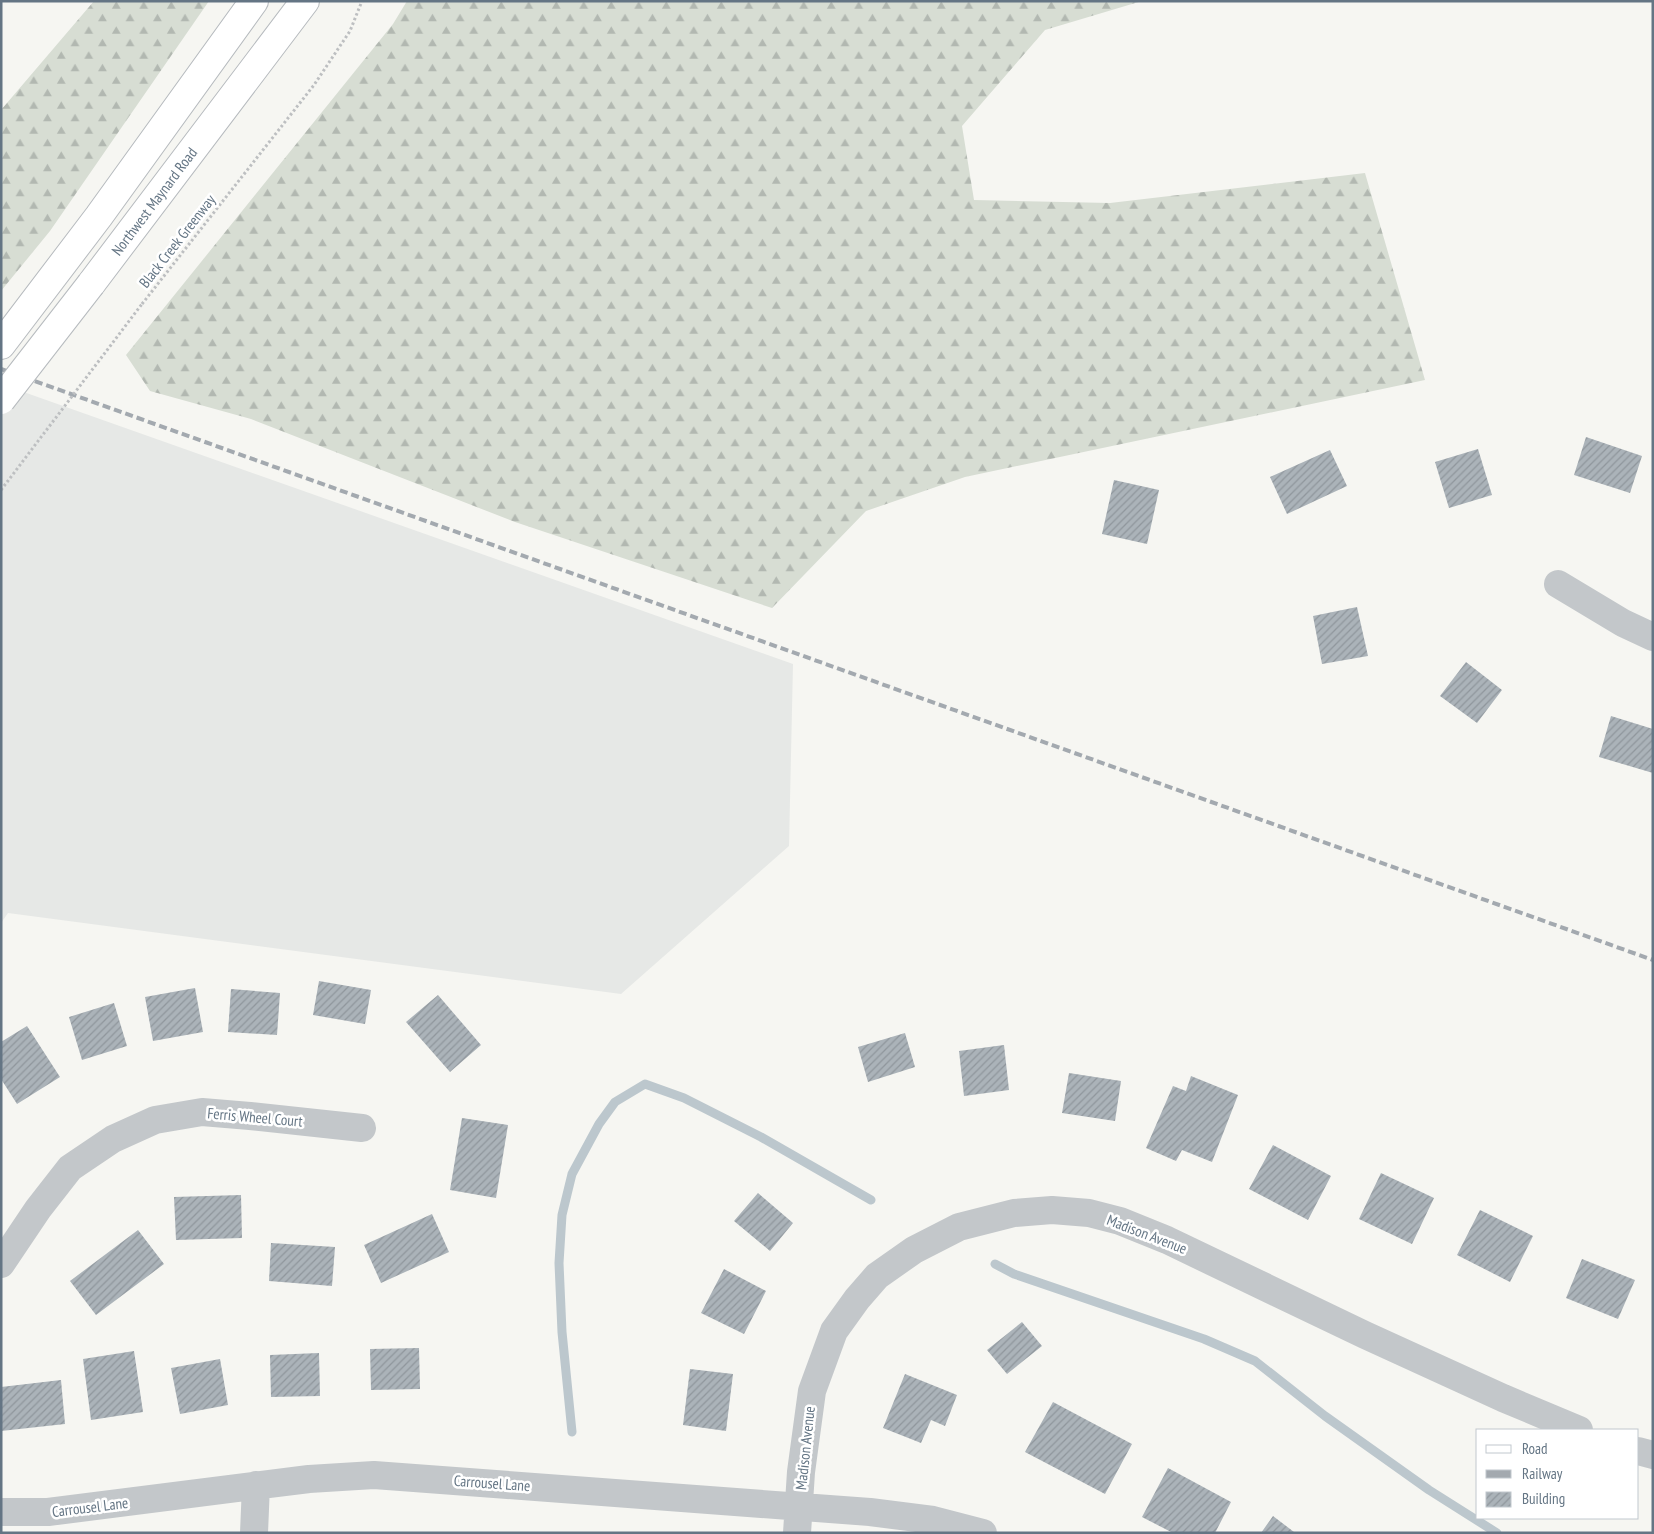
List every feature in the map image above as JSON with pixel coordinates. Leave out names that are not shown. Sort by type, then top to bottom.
[{"type":"main road","points":[[1,345],[58,272],[254,1]]},
{"type":"main road","name":"Northwest Maynard Road","points":[[1,400],[305,1]]},
{"type":"street","points":[[1558,584],[1623,623],[1653,638]]},
{"type":"street","name":"Ferris Wheel Court","points":[[1,1264],[70,1168],[113,1139],[155,1120],[202,1112],[362,1128]]},
{"type":"street","name":"Madison Avenue","points":[[798,1520],[801,1472],[812,1391],[834,1331],[857,1299],[877,1276],[914,1250],[959,1227],[1014,1213],[1052,1210],[1089,1213],[1120,1221],[1167,1240],[1373,1339],[1577,1429]]},
{"type":"street","points":[[1639,1451],[1653,1455]]},
{"type":"street","name":"Carrousel Lane","points":[[1,1512],[48,1512],[256,1485],[309,1479],[374,1475],[551,1487],[798,1520],[870,1512],[933,1520],[983,1533]]},
{"type":"street","points":[[254,1533],[256,1485]]},
{"type":"path","name":"Black Creek Greenway","points":[[1,490],[142,304],[314,85],[350,31],[362,1]]},
{"type":"shaded area","points":[[1,384],[793,664],[789,846],[621,994],[8,913],[1,923]]},
{"type":"green space","points":[[94,1],[209,1],[50,231],[1,291],[1,110]]},
{"type":"green space","points":[[407,1],[1142,1],[1045,30],[962,126],[974,200],[1110,203],[1365,173],[1425,380],[965,477],[866,511],[772,608],[515,522],[251,419],[150,391],[126,355],[393,24]]},
{"type":"building","points":[[1586,437],[1642,456],[1630,493],[1574,475]]},
{"type":"building","points":[[1478,449],[1492,495],[1449,508],[1435,462]]},
{"type":"building","points":[[1330,450],[1347,486],[1287,514],[1270,477]]},
{"type":"building","points":[[1114,480],[1159,490],[1147,544],[1102,534]]},
{"type":"building","points":[[1357,607],[1368,656],[1322,664],[1313,616]]},
{"type":"building","points":[[1466,662],[1502,690],[1477,723],[1440,696]]},
{"type":"building","points":[[1611,716],[1653,729],[1653,773],[1599,757]]},
{"type":"building","points":[[319,981],[371,990],[365,1024],[313,1015]]},
{"type":"building","points":[[195,988],[203,1032],[153,1041],[145,997]]},
{"type":"building","points":[[231,989],[280,993],[277,1035],[228,1032]]},
{"type":"building","points":[[438,995],[481,1045],[450,1072],[406,1022]]},
{"type":"building","points":[[114,1003],[127,1046],[82,1060],[69,1017]]},
{"type":"building","points":[[27,1026],[60,1077],[17,1104],[1,1079],[1,1042]]},
{"type":"building","points":[[905,1033],[915,1067],[868,1082],[858,1047]]},
{"type":"building","points":[[1004,1045],[1009,1090],[964,1096],[959,1051]]},
{"type":"building","points":[[1069,1073],[1121,1081],[1115,1121],[1062,1113]]},
{"type":"building","points":[[1191,1076],[1238,1095],[1212,1162],[1182,1150],[1176,1161],[1146,1148],[1173,1086],[1186,1091]]},
{"type":"building","points":[[462,1118],[508,1125],[496,1198],[450,1190]]},
{"type":"building","points":[[1273,1145],[1331,1176],[1308,1220],[1249,1189]]},
{"type":"building","points":[[1381,1173],[1434,1198],[1412,1244],[1359,1219]]},
{"type":"building","points":[[758,1193],[793,1223],[770,1251],[734,1221]]},
{"type":"building","points":[[241,1195],[242,1238],[176,1240],[174,1197]]},
{"type":"building","points":[[1480,1210],[1533,1236],[1510,1282],[1457,1255]]},
{"type":"building","points":[[432,1214],[449,1252],[381,1283],[364,1245]]},
{"type":"building","points":[[138,1230],[164,1264],[96,1315],[70,1281]]},
{"type":"building","points":[[271,1243],[335,1247],[332,1286],[269,1281]]},
{"type":"building","points":[[1582,1259],[1635,1280],[1618,1319],[1566,1298]]},
{"type":"building","points":[[724,1269],[766,1291],[744,1334],[701,1313]]},
{"type":"building","points":[[1022,1322],[1042,1346],[1007,1374],[987,1350]]},
{"type":"building","points":[[419,1348],[420,1389],[371,1390],[370,1349]]},
{"type":"building","points":[[134,1351],[143,1412],[91,1420],[83,1359]]},
{"type":"building","points":[[319,1353],[320,1396],[271,1397],[270,1355]]},
{"type":"building","points":[[220,1359],[228,1405],[180,1414],[171,1368]]},
{"type":"building","points":[[690,1369],[733,1374],[726,1431],[683,1425]]},
{"type":"building","points":[[905,1374],[957,1395],[945,1426],[931,1420],[921,1443],[883,1428]]},
{"type":"building","points":[[61,1380],[65,1424],[1,1431],[1,1387]]},
{"type":"building","points":[[1053,1402],[1132,1444],[1105,1494],[1025,1452]]},
{"type":"building","points":[[1168,1468],[1231,1502],[1215,1533],[1173,1533],[1142,1517]]},
{"type":"building","points":[[1273,1516],[1294,1532],[1261,1533]]},
{"type":"waterway","points":[[572,1432],[562,1332],[559,1263],[562,1215],[572,1174],[599,1124],[615,1102],[645,1084],[684,1098],[761,1137],[871,1200]]},
{"type":"waterway","points":[[995,1264],[1014,1274],[1204,1339],[1255,1361],[1325,1416],[1429,1490],[1497,1533]]},
{"type":"railway","points":[[1,369],[1653,960]]}]
